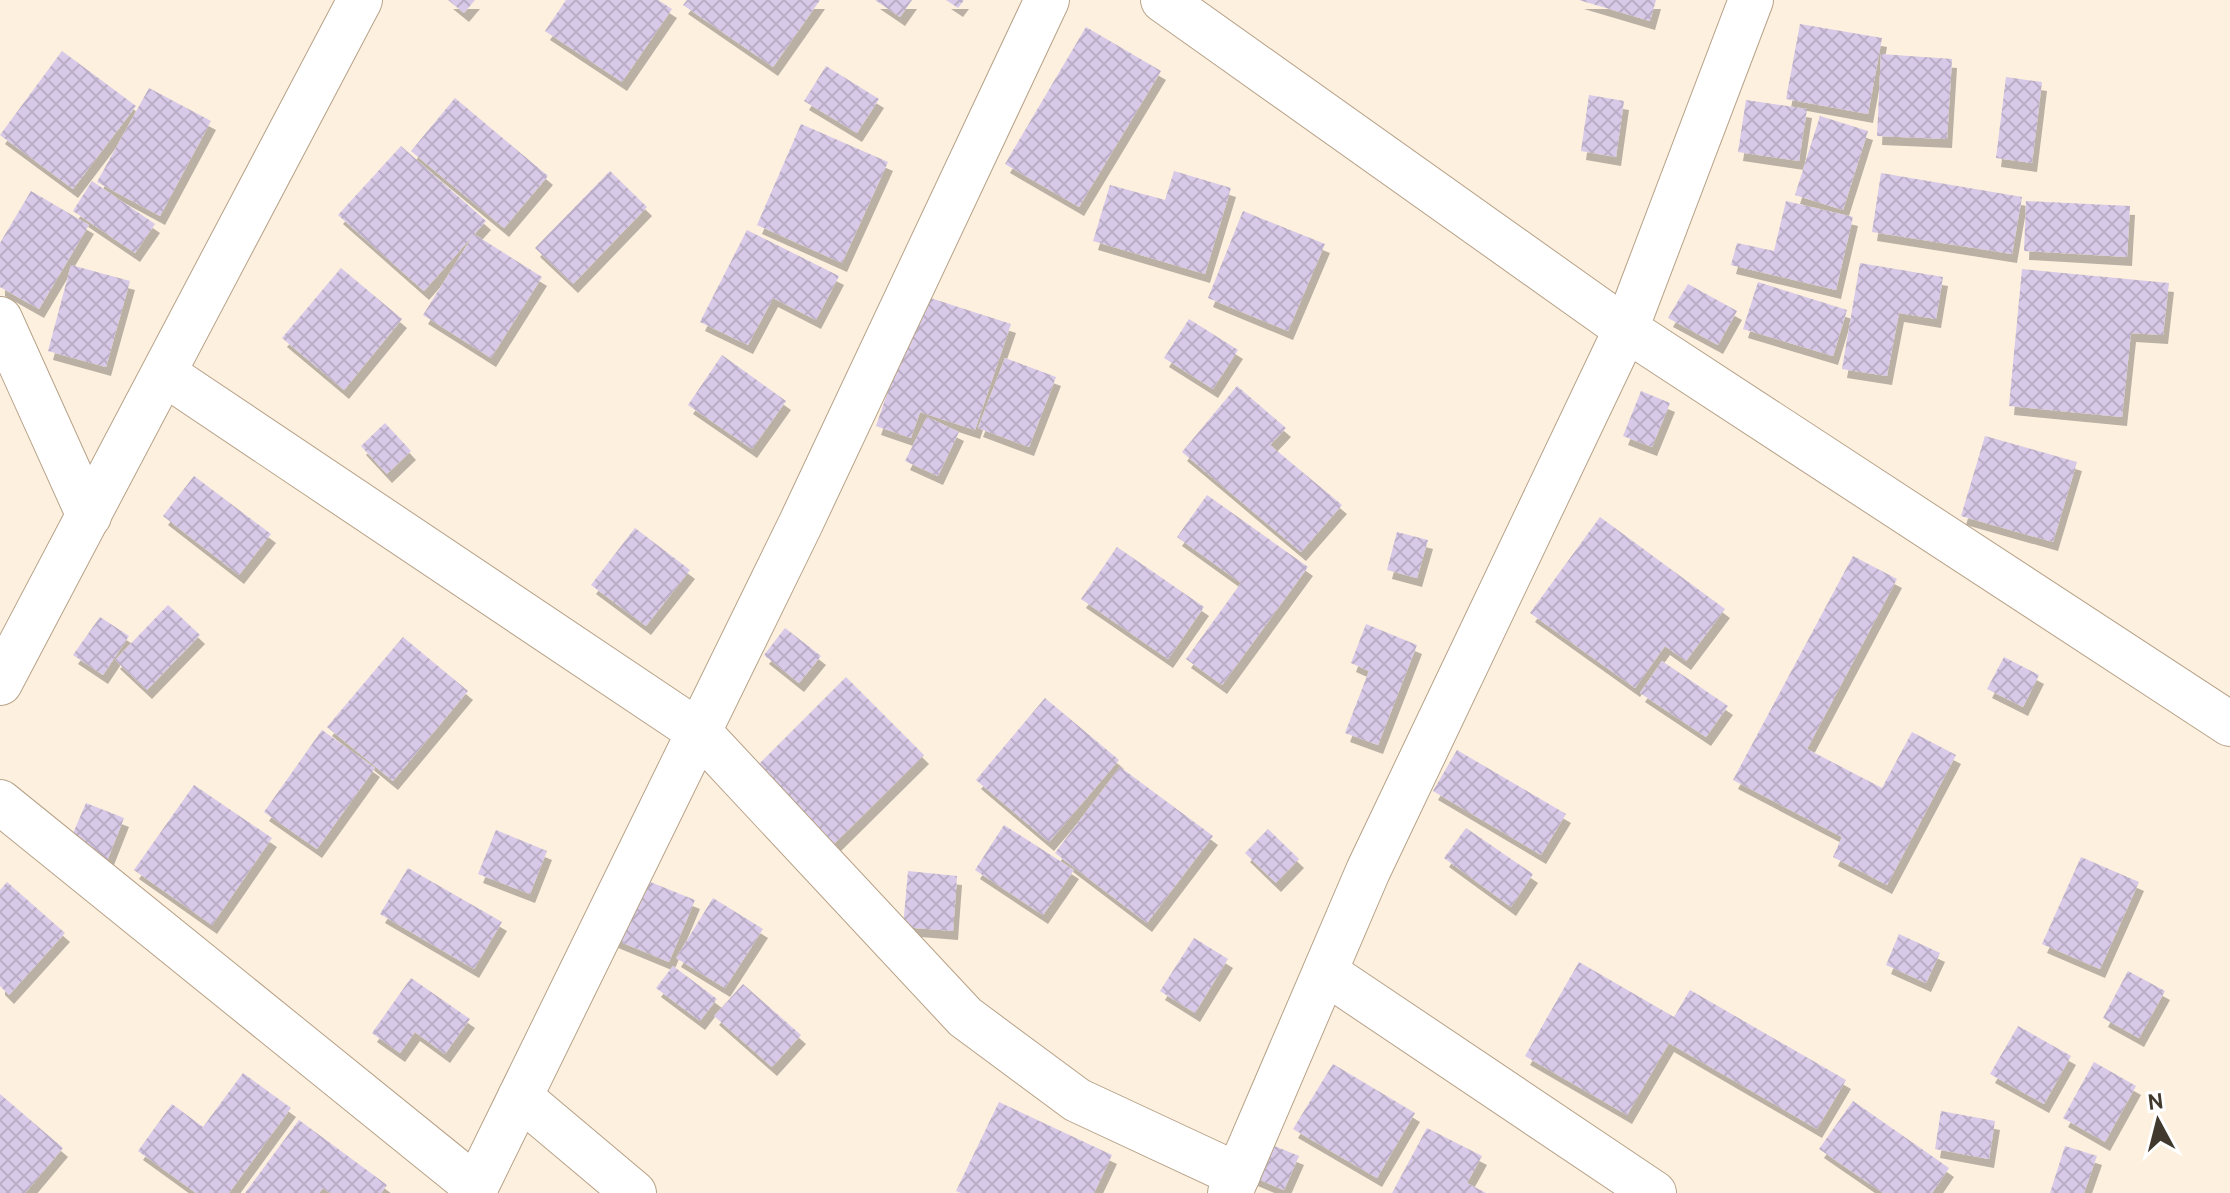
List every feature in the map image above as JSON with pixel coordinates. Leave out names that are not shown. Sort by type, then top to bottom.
[{"type":"street","points":[[0,683],[360,0]]},
{"type":"street","points":[[0,802],[474,1190],[800,525],[1047,0]]},
{"type":"street","points":[[1163,0],[1626,329],[2230,724]]},
{"type":"street","points":[[165,374],[699,732],[965,1017],[1077,1100],[1234,1184],[1368,871],[1626,329],[1751,0]]},
{"type":"street","points":[[0,319],[89,516]]},
{"type":"street","points":[[1325,972],[1654,1193]]},
{"type":"street","points":[[520,1097],[634,1193]]},
{"type":"building","points":[[448,0],[475,0],[464,13]]},
{"type":"building","points":[[566,0],[658,0],[672,9],[622,82],[545,31]]},
{"type":"building","points":[[687,0],[820,0],[773,67],[683,5]]},
{"type":"building","points":[[875,0],[912,0],[900,17]]},
{"type":"building","points":[[946,0],[964,0],[958,8]]},
{"type":"building","points":[[1579,0],[1656,0],[1650,21]]},
{"type":"building","points":[[1800,24],[1882,38],[1868,114],[1786,99]]},
{"type":"building","points":[[1086,27],[1161,71],[1079,207],[1005,164]]},
{"type":"building","points":[[62,51],[136,106],[73,189],[0,135]]},
{"type":"building","points":[[1881,54],[1952,59],[1947,139],[1877,136]]},
{"type":"building","points":[[826,66],[879,99],[857,133],[804,101]]},
{"type":"building","points":[[2006,77],[2042,82],[2032,163],[1996,158]]},
{"type":"building","points":[[149,88],[211,121],[160,216],[97,182]]},
{"type":"building","points":[[1589,95],[1624,101],[1616,157],[1581,151]]},
{"type":"building","points":[[455,98],[548,176],[504,228],[411,151]]},
{"type":"building","points":[[1746,100],[1807,109],[1799,161],[1738,152]]},
{"type":"building","points":[[1820,116],[1868,131],[1843,210],[1795,195]]},
{"type":"building","points":[[801,124],[888,162],[842,263],[757,225]]},
{"type":"building","points":[[401,146],[486,221],[424,291],[338,215]]},
{"type":"building","points":[[610,171],[647,207],[573,284],[535,248]]},
{"type":"building","points":[[1174,171],[1231,188],[1205,274],[1093,241],[1110,185],[1165,200]]},
{"type":"building","points":[[1881,173],[2022,197],[2012,254],[1872,232]]},
{"type":"building","points":[[92,181],[155,224],[135,253],[73,211]]},
{"type":"building","points":[[31,191],[89,225],[39,309],[0,287],[0,243]]},
{"type":"building","points":[[1786,201],[1853,217],[1836,290],[1731,265],[1737,243],[1774,251]]},
{"type":"building","points":[[2026,201],[2130,206],[2127,257],[2024,251]]},
{"type":"building","points":[[1243,211],[1325,244],[1288,331],[1208,298]]},
{"type":"building","points":[[747,230],[839,276],[816,320],[773,298],[748,345],[700,322]]},
{"type":"building","points":[[474,234],[542,277],[491,358],[423,315]]},
{"type":"building","points":[[1860,263],[1943,277],[1936,319],[1899,313],[1887,376],[1842,369]]},
{"type":"building","points":[[71,265],[130,281],[106,367],[48,351]]},
{"type":"building","points":[[341,268],[402,319],[344,390],[282,338]]},
{"type":"building","points":[[2022,269],[2169,283],[2163,335],[2131,333],[2122,417],[2009,406]]},
{"type":"building","points":[[1758,282],[1847,310],[1833,356],[1743,329]]},
{"type":"building","points":[[1688,284],[1737,311],[1718,345],[1668,318]]},
{"type":"building","points":[[921,295],[1011,324],[975,430],[920,412],[911,438],[876,426]]},
{"type":"building","points":[[1189,319],[1238,350],[1213,389],[1164,358]]},
{"type":"building","points":[[722,355],[786,401],[752,449],[688,405]]},
{"type":"building","points":[[1005,358],[1056,377],[1029,447],[978,428]]},
{"type":"building","points":[[1237,386],[1286,428],[1270,445],[1342,505],[1301,552],[1182,452]]},
{"type":"building","points":[[1641,391],[1670,403],[1652,447],[1623,436]]},
{"type":"building","points":[[927,417],[959,432],[938,476],[905,461]]},
{"type":"building","points":[[385,423],[411,451],[387,474],[361,446]]},
{"type":"building","points":[[1985,436],[2077,462],[2053,542],[1961,516]]},
{"type":"building","points":[[194,476],[271,534],[239,575],[163,516]]},
{"type":"building","points":[[1207,495],[1308,567],[1222,685],[1186,659],[1241,583],[1177,537]]},
{"type":"building","points":[[1600,517],[1725,609],[1686,661],[1665,646],[1635,688],[1530,613]]},
{"type":"building","points":[[635,528],[690,570],[646,626],[591,585]]},
{"type":"building","points":[[1397,532],[1428,540],[1417,578],[1387,570]]},
{"type":"building","points":[[1117,547],[1204,607],[1168,659],[1081,599]]},
{"type":"building","points":[[1853,556],[1897,579],[1807,749],[1882,788],[1912,732],[1956,755],[1887,885],[1833,857],[1842,837],[1733,780]]},
{"type":"building","points":[[168,605],[200,635],[147,690],[115,660]]},
{"type":"building","points":[[100,617],[129,636],[103,675],[73,655]]},
{"type":"building","points":[[1366,624],[1417,645],[1378,745],[1345,733],[1369,671],[1351,663]]},
{"type":"building","points":[[785,628],[821,656],[799,683],[764,655]]},
{"type":"building","points":[[403,637],[468,691],[393,781],[327,727]]},
{"type":"building","points":[[2004,657],[2039,675],[2023,707],[1987,689]]},
{"type":"building","points":[[1662,661],[1728,706],[1706,737],[1640,693]]},
{"type":"building","points":[[846,677],[924,755],[834,844],[756,767]]},
{"type":"building","points":[[1045,698],[1119,760],[1049,842],[976,780]]},
{"type":"building","points":[[322,730],[375,768],[317,849],[264,812]]},
{"type":"building","points":[[1457,750],[1566,814],[1541,855],[1433,791]]},
{"type":"building","points":[[1120,767],[1213,836],[1147,923],[1055,853]]},
{"type":"building","points":[[194,785],[272,838],[212,925],[134,870]]},
{"type":"building","points":[[86,803],[124,818],[107,861],[68,845]]},
{"type":"building","points":[[1004,825],[1074,870],[1043,915],[975,870]]},
{"type":"building","points":[[1466,828],[1533,874],[1511,907],[1444,858]]},
{"type":"building","points":[[1268,829],[1299,859],[1276,883],[1245,853]]},
{"type":"building","points":[[496,830],[547,851],[530,894],[478,874]]},
{"type":"building","points":[[2081,857],[2139,882],[2100,969],[2042,944]]},
{"type":"building","points":[[408,868],[502,922],[474,969],[380,914]]},
{"type":"building","points":[[908,871],[957,876],[953,931],[903,927]]},
{"type":"building","points":[[633,875],[695,900],[669,962],[606,936]]},
{"type":"building","points":[[7,882],[65,933],[9,995],[0,986],[0,890]]},
{"type":"building","points":[[713,898],[763,929],[725,988],[676,958]]},
{"type":"building","points":[[1899,934],[1940,953],[1926,983],[1886,965]]},
{"type":"building","points":[[1194,938],[1228,959],[1195,1013],[1160,991]]},
{"type":"building","points":[[1579,962],[1674,1017],[1690,990],[1846,1080],[1817,1129],[1669,1043],[1627,1115],[1525,1056]]},
{"type":"building","points":[[673,966],[717,999],[700,1021],[656,988]]},
{"type":"building","points":[[2128,971],[2165,991],[2139,1038],[2103,1018]]},
{"type":"building","points":[[411,978],[470,1019],[445,1054],[415,1032],[400,1053],[372,1033]]},
{"type":"building","points":[[743,984],[801,1035],[772,1067],[714,1016]]},
{"type":"building","points":[[2018,1026],[2071,1056],[2044,1104],[1990,1074]]},
{"type":"building","points":[[2094,1062],[2136,1086],[2105,1142],[2063,1118]]},
{"type":"building","points":[[1333,1064],[1415,1113],[1377,1178],[1293,1129]]},
{"type":"building","points":[[243,1073],[291,1108],[229,1193],[196,1193],[138,1151],[172,1104],[203,1127]]},
{"type":"building","points":[[0,1094],[63,1148],[25,1193],[0,1193]]},
{"type":"building","points":[[1853,1101],[1949,1168],[1932,1193],[1883,1193],[1819,1149]]},
{"type":"building","points":[[999,1102],[1112,1155],[1094,1193],[956,1191]]},
{"type":"building","points":[[1941,1111],[1995,1121],[1989,1159],[1935,1149]]},
{"type":"building","points":[[299,1120],[387,1185],[381,1193],[330,1193],[323,1188],[319,1193],[245,1193]]},
{"type":"building","points":[[1427,1128],[1482,1156],[1467,1183],[1486,1193],[1392,1193]]},
{"type":"building","points":[[1262,1141],[1299,1156],[1284,1190],[1248,1175]]},
{"type":"building","points":[[2065,1146],[2097,1156],[2084,1193],[2050,1193]]}]
